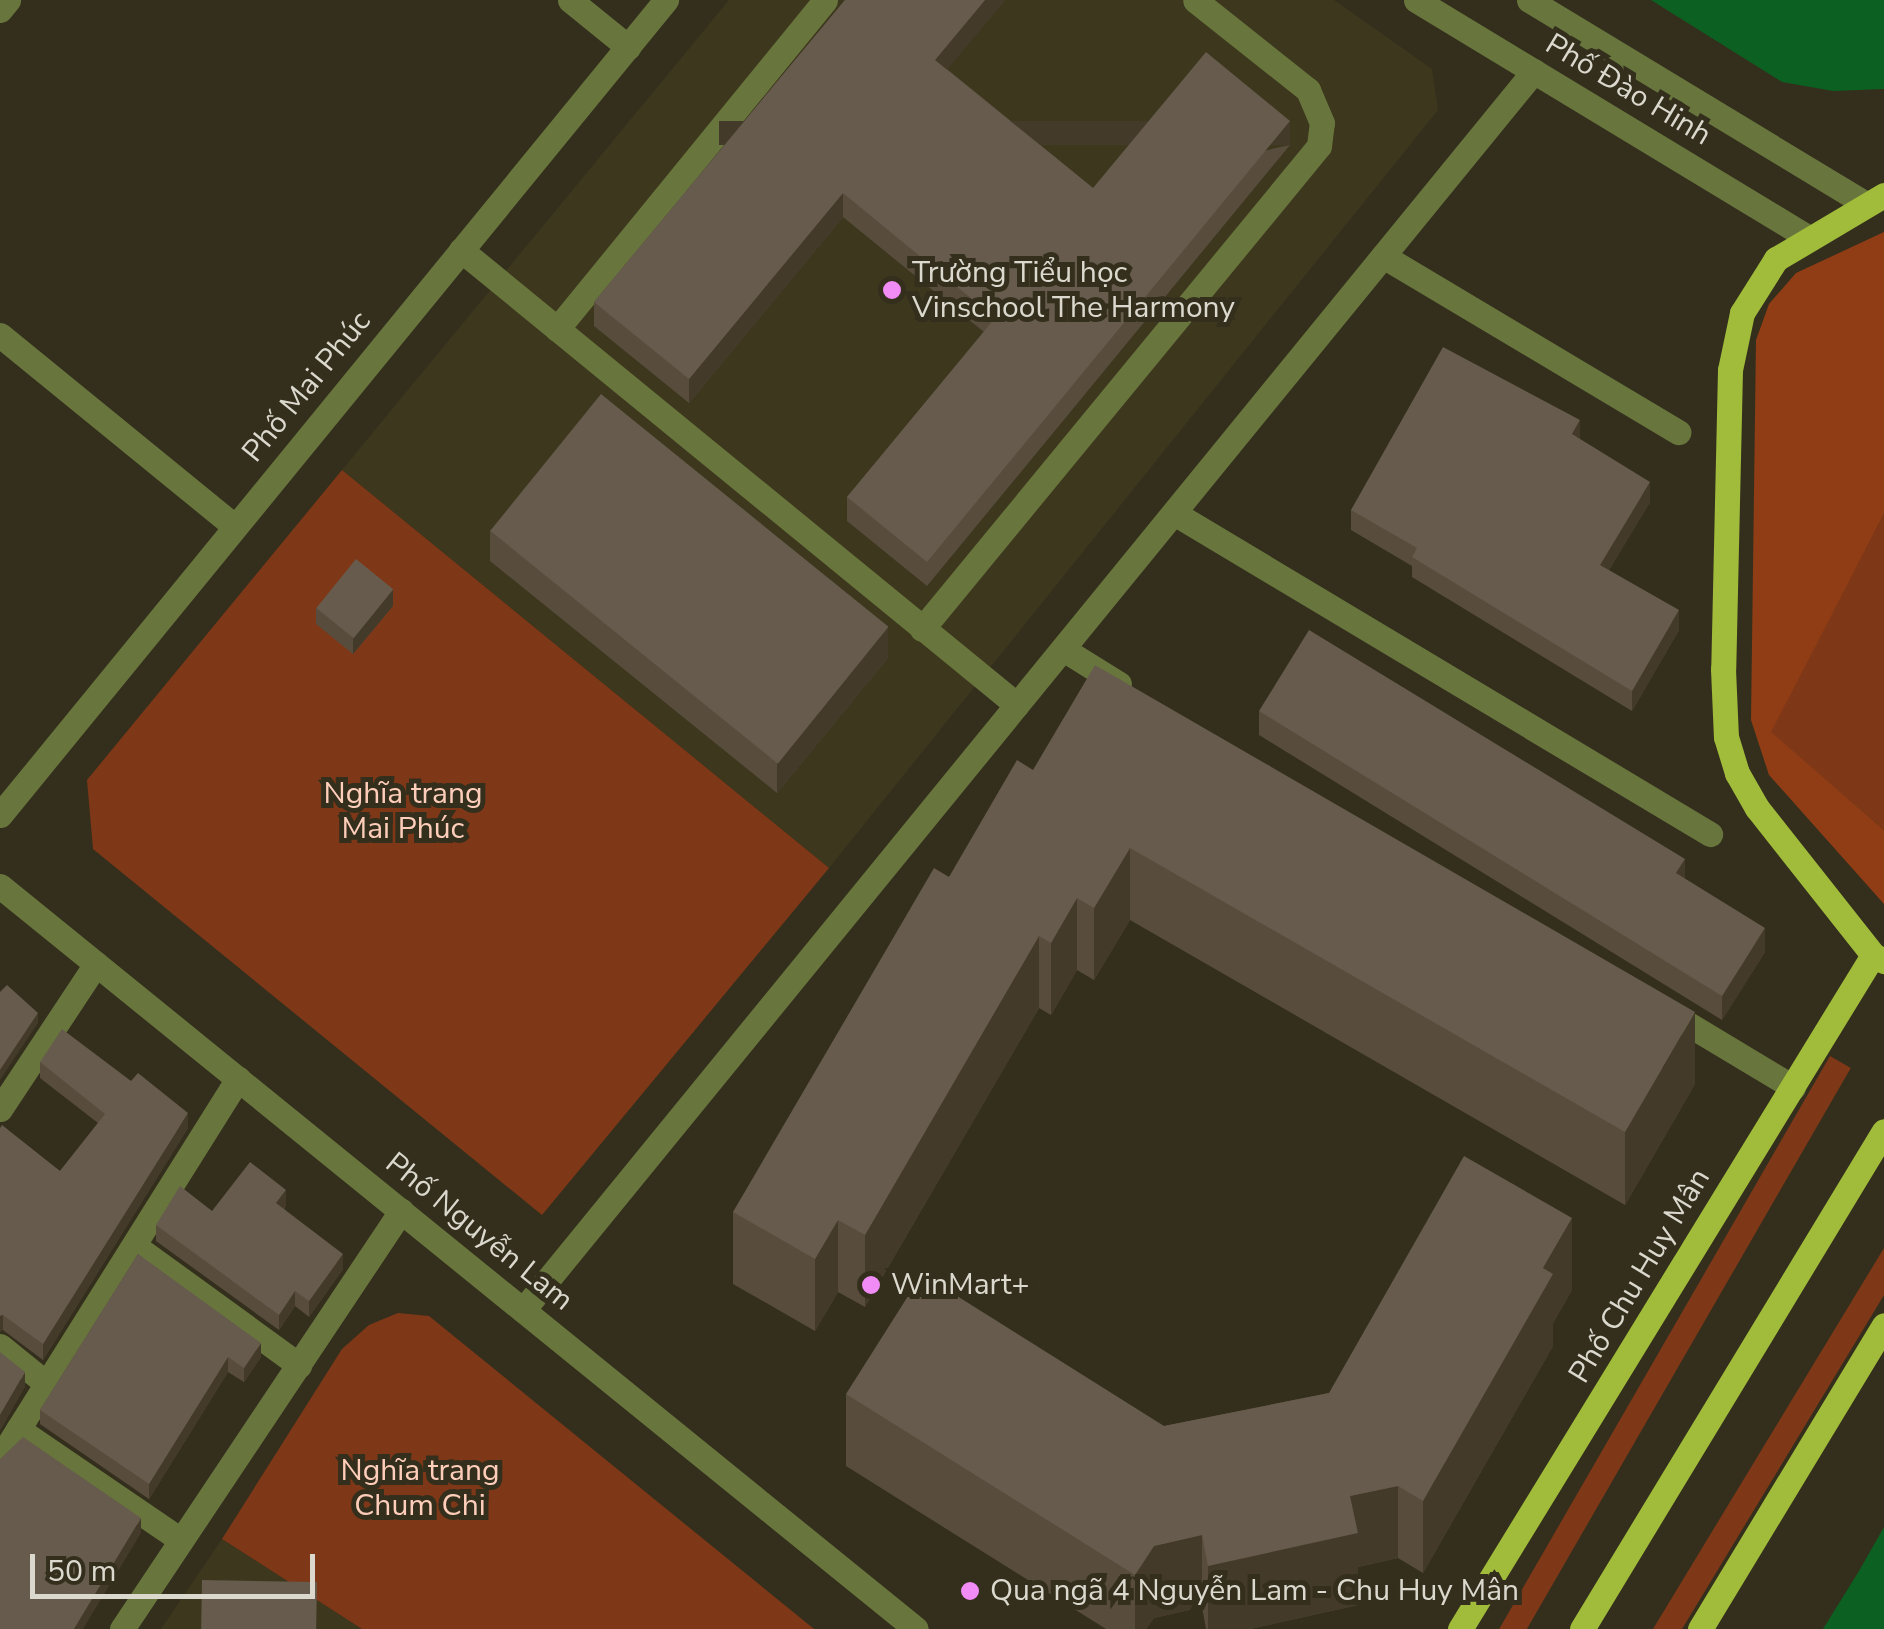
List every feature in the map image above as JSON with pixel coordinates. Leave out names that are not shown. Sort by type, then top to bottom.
[{"type":"main road","points":[[1874,199],[1806,236],[1755,285],[1730,370],[1723,704],[1737,774],[1757,808],[1878,958]]},
{"type":"main road","name":"Phố Chu Huy Mân","points":[[1460,1629],[1793,1087],[1878,958]]},
{"type":"main road","points":[[1582,1629],[1884,1130]]},
{"type":"main road","points":[[1700,1629],[1884,1325]]},
{"type":"street","points":[[0,10],[8,0]]},
{"type":"street","points":[[570,0],[628,47]]},
{"type":"street","name":"Phố Mai Phúc","points":[[0,816],[666,0]]},
{"type":"street","points":[[557,329],[825,0]]},
{"type":"street","points":[[922,628],[1319,146],[1322,123],[1308,90],[1196,0]]},
{"type":"street","name":"Phố Đào Hinh","points":[[1416,0],[1806,236]]},
{"type":"street","name":"Phố Đào Hinh","points":[[1529,0],[1874,199]]},
{"type":"street","points":[[523,1310],[1534,72]]},
{"type":"street","points":[[461,250],[1017,705]]},
{"type":"street","points":[[1384,256],[1678,432]]},
{"type":"street","points":[[0,335],[236,526]]},
{"type":"street","points":[[1174,513],[1710,834]]},
{"type":"street","points":[[1062,650],[1142,697]]},
{"type":"street","name":"Phố Nguyễn Lam","points":[[0,886],[916,1629]]},
{"type":"street","points":[[0,1109],[96,964]]},
{"type":"street","points":[[1653,1003],[1793,1087]]},
{"type":"street","points":[[0,1458],[238,1078]]},
{"type":"street","points":[[122,1629],[400,1211]]},
{"type":"street","points":[[135,1246],[299,1365]]},
{"type":"street","points":[[0,1346],[47,1384]]},
{"type":"street","points":[[18,1428],[181,1540]]},
{"type":"shaded area","name":"Trường Tiểu học Vinschool The Harmony","points":[[729,0],[1334,0],[1432,69],[1438,110],[829,868],[342,470]]},
{"type":"shaded area","points":[[1651,0],[1884,0],[1884,89],[1833,91],[1782,82]]},
{"type":"shaded area","points":[[1884,232],[1884,514],[1771,732],[1884,830],[1884,904],[1769,775],[1751,720],[1756,340],[1769,304],[1796,273]]},
{"type":"shaded area","points":[[1884,1527],[1884,1629],[1823,1629],[1859,1571]]},
{"type":"shaded area","points":[[222,1539],[362,1629],[161,1629]]},
{"type":"green space","name":"Nghĩa trang Mai Phúc","points":[[342,470],[829,868],[542,1215],[93,849],[87,780]]},
{"type":"green space","points":[[1884,514],[1884,830],[1770,732]]},
{"type":"green space","points":[[1830,1056],[1851,1068],[1527,1629],[1499,1629]]},
{"type":"green space","points":[[1884,1248],[1884,1295],[1682,1629],[1653,1629]]},
{"type":"green space","name":"Nghĩa trang Chum Chi","points":[[398,1313],[429,1316],[814,1629],[362,1629],[222,1539],[342,1349],[369,1325]]},
{"type":"building","points":[[845,0],[985,0],[935,60],[1093,188],[1206,52],[1290,121],[927,562],[847,497],[995,318],[843,193],[689,379],[594,302]]},
{"type":"building","points":[[1443,347],[1580,420],[1572,434],[1650,482],[1600,565],[1679,610],[1632,691],[1412,557],[1417,548],[1351,510]]},
{"type":"building","points":[[601,394],[889,627],[778,764],[490,531]]},
{"type":"building","points":[[356,559],[393,589],[354,638],[316,608]]},
{"type":"building","points":[[1309,630],[1685,859],[1676,873],[1765,928],[1722,996],[1259,711]]},
{"type":"building","points":[[1095,665],[1695,1012],[1625,1132],[1130,848],[1094,908],[1077,898],[1051,943],[1039,936],[865,1235],[838,1220],[815,1259],[733,1212],[934,868],[949,877],[1017,760],[1033,770]]},
{"type":"building","points":[[7,985],[38,1013],[0,1070],[0,992]]},
{"type":"building","points":[[62,1029],[131,1081],[138,1073],[188,1113],[43,1344],[0,1316],[0,1128],[2,1125],[60,1171],[105,1114],[40,1062]]},
{"type":"building","points":[[1464,1156],[1572,1218],[1543,1268],[1553,1274],[1423,1501],[1398,1486],[1350,1496],[1358,1533],[1208,1566],[1202,1535],[1154,1546],[1135,1575],[846,1394],[922,1274],[1164,1426],[1329,1393]]},
{"type":"building","points":[[250,1162],[286,1190],[276,1203],[343,1254],[309,1301],[295,1291],[279,1315],[156,1225],[180,1186],[212,1211]]},
{"type":"building","points":[[138,1254],[261,1343],[244,1368],[228,1357],[149,1484],[40,1410]]},
{"type":"building","points":[[0,1352],[25,1372],[0,1415]]},
{"type":"building","points":[[23,1437],[141,1518],[74,1629],[0,1629],[0,1459]]},
{"type":"building","points":[[202,1580],[317,1582],[316,1629],[201,1629]]},
{"type":"place","name":"Trường Tiểu học Vinschool The Harmony","points":[[892,290]]},
{"type":"place","name":"WinMart+","points":[[871,1285]]},
{"type":"place","name":"Qua ngã 4 Nguyễn Lam - Chu Huy Mân","points":[[970,1591]]}]
